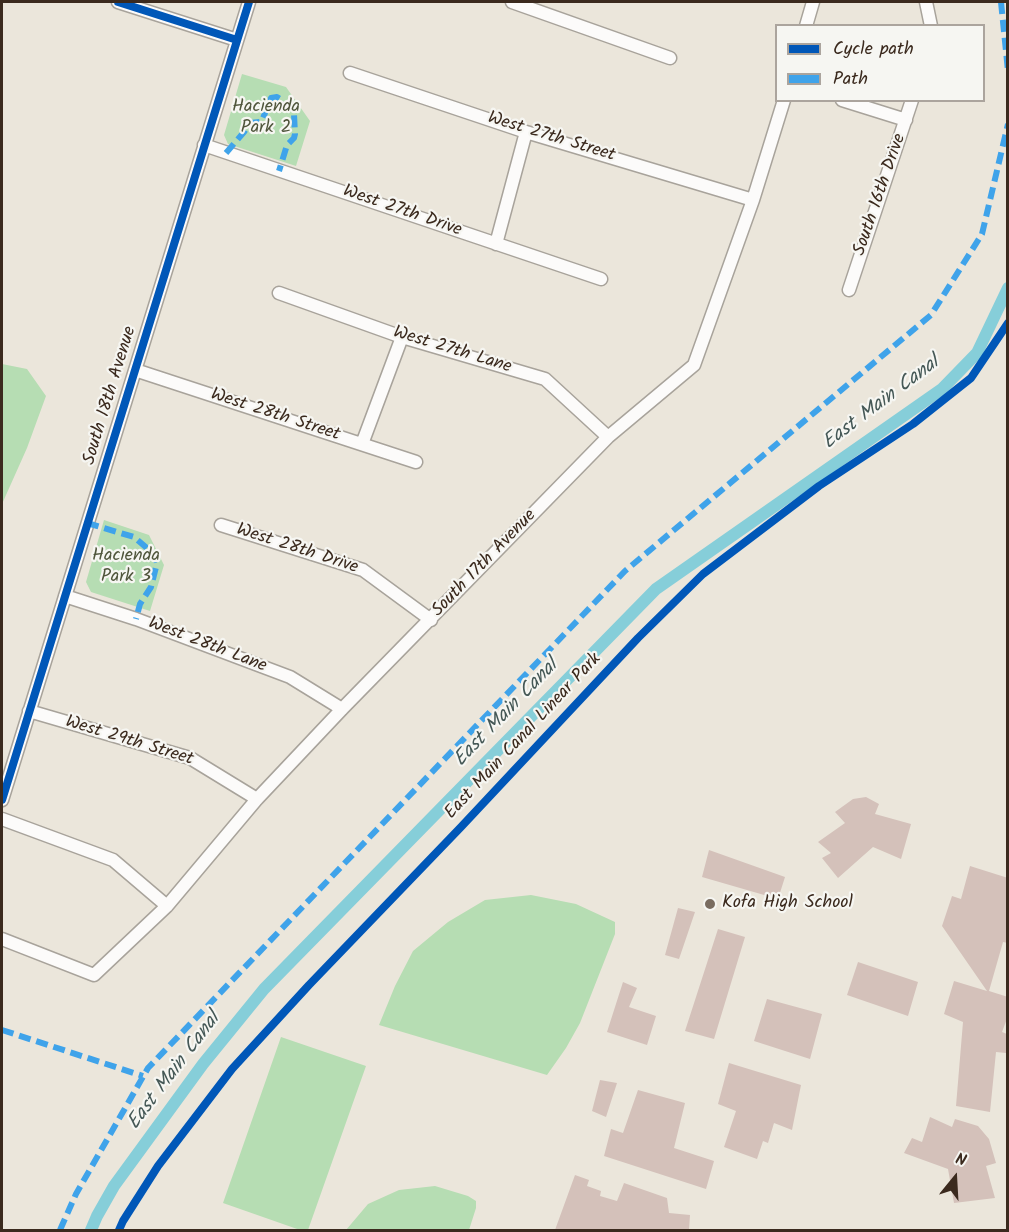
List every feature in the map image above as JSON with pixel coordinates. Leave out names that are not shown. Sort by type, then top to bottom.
[{"type":"street","points":[[118,2],[237,40]]},
{"type":"street","name":"South 18th Avenue","points":[[2,800],[249,2]]},
{"type":"street","points":[[512,2],[670,58]]},
{"type":"street","points":[[807,24],[813,2]]},
{"type":"street","points":[[926,2],[931,24]]},
{"type":"street","name":"West 27th Street","points":[[350,73],[526,132],[753,200]]},
{"type":"street","name":"South 17th Avenue","points":[[2,939],[94,975],[167,906],[257,799],[608,437],[694,365],[753,200],[782,102]]},
{"type":"street","points":[[848,102],[906,120]]},
{"type":"street","name":"South 16th Drive","points":[[849,290],[911,102]]},
{"type":"street","points":[[496,244],[526,132]]},
{"type":"street","name":"West 27th Drive","points":[[204,145],[601,279]]},
{"type":"street","name":"West 27th Lane","points":[[279,293],[402,337],[545,379],[608,437]]},
{"type":"street","points":[[362,444],[402,337]]},
{"type":"street","name":"West 28th Street","points":[[135,370],[416,462]]},
{"type":"street","name":"West 28th Drive","points":[[221,525],[363,570],[431,620]]},
{"type":"street","name":"West 28th Lane","points":[[65,596],[136,619],[290,677],[342,709]]},
{"type":"street","name":"West 29th Street","points":[[29,711],[190,758],[257,799]]},
{"type":"street","points":[[2,819],[113,860],[167,906]]},
{"type":"green space","name":"Hacienda Park 2","points":[[242,74],[286,87],[310,121],[296,166],[228,144],[224,135]]},
{"type":"green space","points":[[2,364],[27,369],[46,396],[27,448],[2,504]]},
{"type":"green space","name":"Hacienda Park 3","points":[[104,520],[149,535],[164,565],[150,611],[91,592],[86,582]]},
{"type":"green space","points":[[531,895],[576,904],[615,922],[615,934],[580,1023],[547,1075],[379,1025],[413,951],[448,922],[485,900]]},
{"type":"green space","points":[[281,1037],[366,1066],[308,1230],[300,1230],[223,1203]]},
{"type":"green space","points":[[435,1186],[468,1196],[476,1201],[469,1230],[346,1230],[368,1204],[399,1190]]},
{"type":"building","points":[[866,797],[879,804],[875,814],[911,824],[901,859],[873,847],[838,878],[822,858],[831,853],[818,842],[845,823],[835,812],[853,799]]},
{"type":"building","points":[[709,850],[785,877],[778,899],[702,877]]},
{"type":"building","points":[[970,866],[1008,878],[1008,943],[1003,942],[989,991],[1008,997],[1008,1016],[1002,1032],[1007,1034],[1006,1053],[996,1052],[990,1112],[956,1106],[963,1022],[944,1014],[954,981],[987,991],[942,926],[952,896],[961,899]]},
{"type":"building","points":[[678,908],[695,912],[679,959],[665,955]]},
{"type":"building","points":[[718,929],[745,937],[714,1039],[685,1031]]},
{"type":"building","points":[[858,962],[918,982],[908,1016],[847,995]]},
{"type":"building","points":[[623,982],[637,988],[629,1007],[656,1016],[647,1045],[607,1032]]},
{"type":"building","points":[[767,999],[822,1014],[810,1059],[754,1041]]},
{"type":"building","points":[[729,1063],[801,1085],[792,1130],[774,1123],[768,1143],[763,1141],[757,1159],[724,1147],[736,1111],[718,1104]]},
{"type":"building","points":[[600,1080],[617,1083],[606,1117],[592,1111]]},
{"type":"building","points":[[638,1090],[685,1103],[674,1148],[714,1161],[706,1189],[604,1156],[611,1129],[623,1133]]},
{"type":"building","points":[[930,1117],[952,1127],[955,1119],[978,1126],[989,1139],[996,1163],[986,1166],[995,1198],[954,1203],[948,1169],[904,1153],[912,1138],[922,1142]]},
{"type":"building","points":[[575,1175],[589,1180],[587,1186],[601,1191],[600,1196],[617,1201],[624,1183],[667,1198],[669,1213],[690,1215],[689,1230],[555,1230]]},
{"type":"waterway","name":"East Main Canal","points":[[91,1230],[114,1186],[203,1064],[264,989],[656,589],[942,389],[977,353],[1008,288]]},
{"type":"marked path","points":[[1001,2],[1008,71]]},
{"type":"marked path","points":[[226,153],[250,123],[260,122],[271,98],[277,97],[284,105],[292,109],[295,134],[287,145],[279,171]]},
{"type":"marked path","points":[[60,1230],[76,1194],[148,1068],[625,571],[931,315],[982,234],[1008,124]]},
{"type":"marked path","points":[[87,523],[134,537],[155,556],[157,563],[151,587],[140,604],[136,619]]},
{"type":"marked path","points":[[2,1030],[143,1076]]},
{"type":"cycle path","points":[[118,2],[237,40]]},
{"type":"cycle path","points":[[2,800],[249,2]]},
{"type":"cycle path","name":"East Main Canal Linear Park","points":[[119,1230],[158,1166],[232,1069],[638,638],[703,574],[819,486],[913,424],[971,378],[1008,323]]},
{"type":"place","name":"Kofa High School","points":[[710,904]]}]
